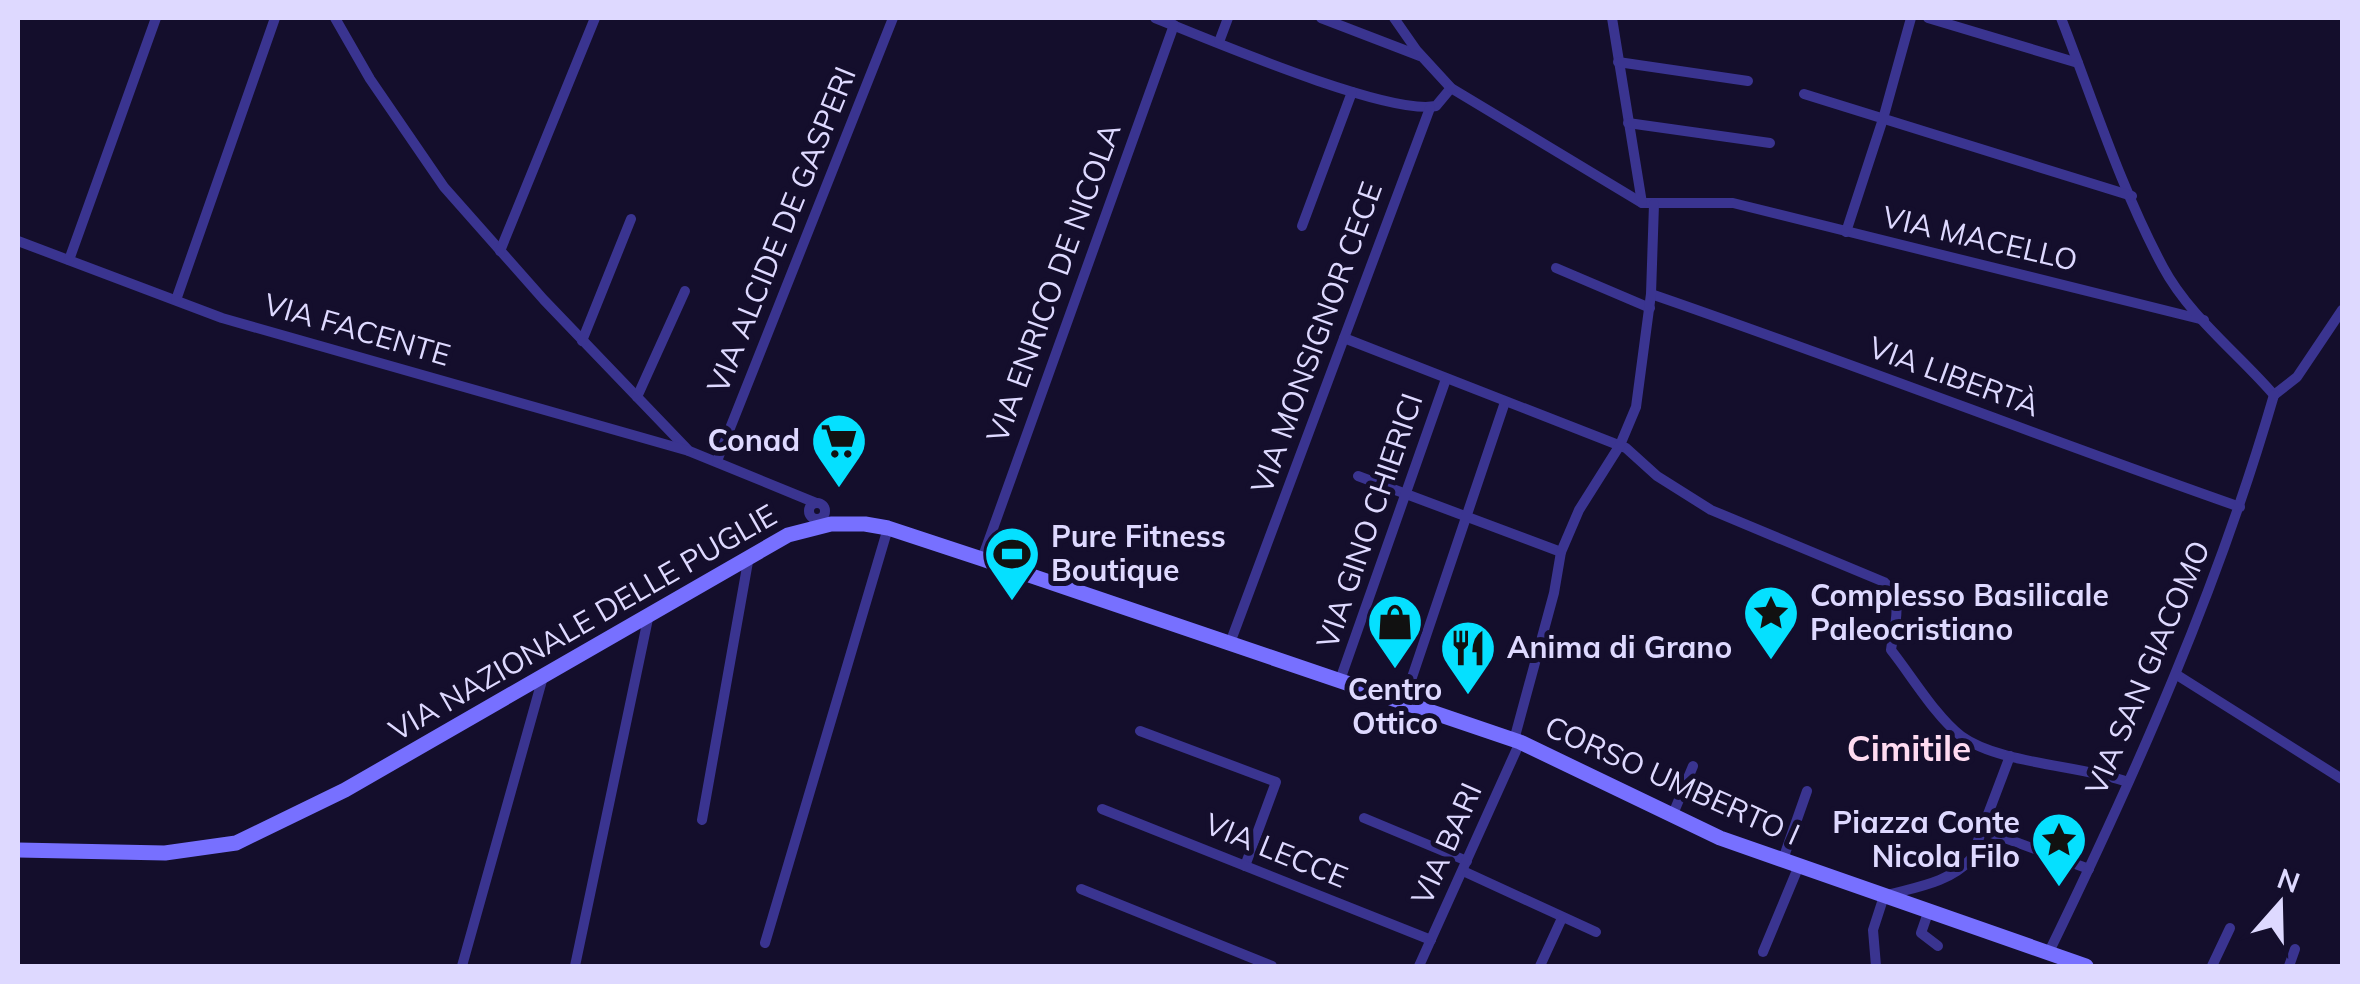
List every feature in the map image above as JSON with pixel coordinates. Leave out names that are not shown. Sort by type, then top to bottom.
[{"type":"main road","name":"VIA NAZIONALE DELLE PUGLIE","points":[[18,850],[165,853],[236,843],[345,790],[749,556],[797,532],[848,523],[888,528],[982,558],[1517,741]]},
{"type":"main road","name":"CORSO UMBERTO I","points":[[1517,741],[1720,838],[2079,965]]},
{"type":"street","points":[[69,260],[156,18]]},
{"type":"street","points":[[176,300],[275,18]]},
{"type":"street","points":[[335,18],[370,79],[444,186],[582,341],[688,450]]},
{"type":"street","points":[[500,251],[594,18]]},
{"type":"street","name":"VIA ALCIDE DE GASPERI","points":[[717,461],[893,18]]},
{"type":"street","points":[[1155,18],[1352,92],[1430,108],[1444,99],[1451,88]]},
{"type":"street","points":[[1218,42],[1228,18]]},
{"type":"street","points":[[1321,18],[1421,56]]},
{"type":"street","points":[[1394,18],[1421,56],[1451,88],[1648,204]]},
{"type":"street","name":"VIA BARI","points":[[1419,966],[1517,741],[1561,552],[1579,510],[1620,446],[1636,407],[1651,294],[1648,204],[1628,123],[1612,18]]},
{"type":"street","points":[[1846,232],[1911,18]]},
{"type":"street","points":[[1928,18],[2078,64]]},
{"type":"street","points":[[2060,18],[2164,270],[2204,320],[2274,395],[2296,377],[2342,310]]},
{"type":"street","name":"VIA ENRICO DE NICOLA","points":[[982,558],[1174,25]]},
{"type":"street","points":[[1618,62],[1748,81]]},
{"type":"street","points":[[1302,226],[1352,92]]},
{"type":"street","points":[[1804,94],[2132,196]]},
{"type":"street","name":"VIA MONSIGNOR CECE","points":[[1230,643],[1430,108]]},
{"type":"street","points":[[1628,123],[1770,144]]},
{"type":"street","name":"VIA MACELLO","points":[[1648,204],[1732,203],[2204,320]]},
{"type":"street","points":[[582,341],[630,218]]},
{"type":"street","name":"VIA FACENTE","points":[[18,241],[222,318],[688,450],[848,523]]},
{"type":"street","points":[[1556,268],[1650,308]]},
{"type":"street","points":[[637,397],[685,292]]},
{"type":"street","name":"VIA LIBERTÀ","points":[[1651,294],[2240,507]]},
{"type":"street","points":[[1344,338],[1620,446],[1682,494],[1711,510],[1889,584],[1898,602],[1891,650],[1960,735],[2010,756],[2128,782]]},
{"type":"street","name":"VIA GINO CHIERICI","points":[[1340,680],[1446,379]]},
{"type":"street","name":"VIA SAN GIACOMO","points":[[2049,952],[2176,675],[2240,507],[2274,395]]},
{"type":"street","points":[[1404,701],[1506,402]]},
{"type":"street","points":[[1358,476],[1561,552]]},
{"type":"street","points":[[797,532],[817,508]]},
{"type":"street","points":[[765,943],[888,528]]},
{"type":"street","points":[[702,820],[749,556]]},
{"type":"street","points":[[575,966],[649,614]]},
{"type":"street","points":[[2176,675],[2342,779]]},
{"type":"street","points":[[462,966],[544,676]]},
{"type":"street","points":[[1140,731],[1276,782],[1245,866]]},
{"type":"street","points":[[1876,966],[1873,930],[1884,896],[1962,870],[1971,859],[2010,756]]},
{"type":"street","points":[[1673,814],[1694,766]]},
{"type":"street","points":[[1764,952],[1807,791]]},
{"type":"street","name":"VIA LECCE","points":[[1102,809],[1431,940]]},
{"type":"street","points":[[1364,818],[1596,932]]},
{"type":"street","points":[[1983,830],[2089,870]]},
{"type":"street","points":[[1081,889],[1272,966]]},
{"type":"street","points":[[1929,910],[1921,933],[1938,946]]},
{"type":"street","points":[[1540,966],[1562,918]]},
{"type":"street","points":[[2212,966],[2230,928]]},
{"type":"street","points":[[2289,966],[2295,948]]},
{"type":"place","name":"Conad","points":[[839,490]]},
{"type":"place","name":"Pure Fitness Boutique","points":[[1012,603]]},
{"type":"place","name":"Complesso Basilicale Paleocristiano","points":[[1771,662]]},
{"type":"place","name":"Centro Ottico","points":[[1395,671]]},
{"type":"place","name":"Anima di Grano","points":[[1468,697]]},
{"type":"place","name":"Piazza Conte Nicola Filo","points":[[2059,889]]},
{"type":"district","name":"Cimitile","points":[[1909,749]]}]
